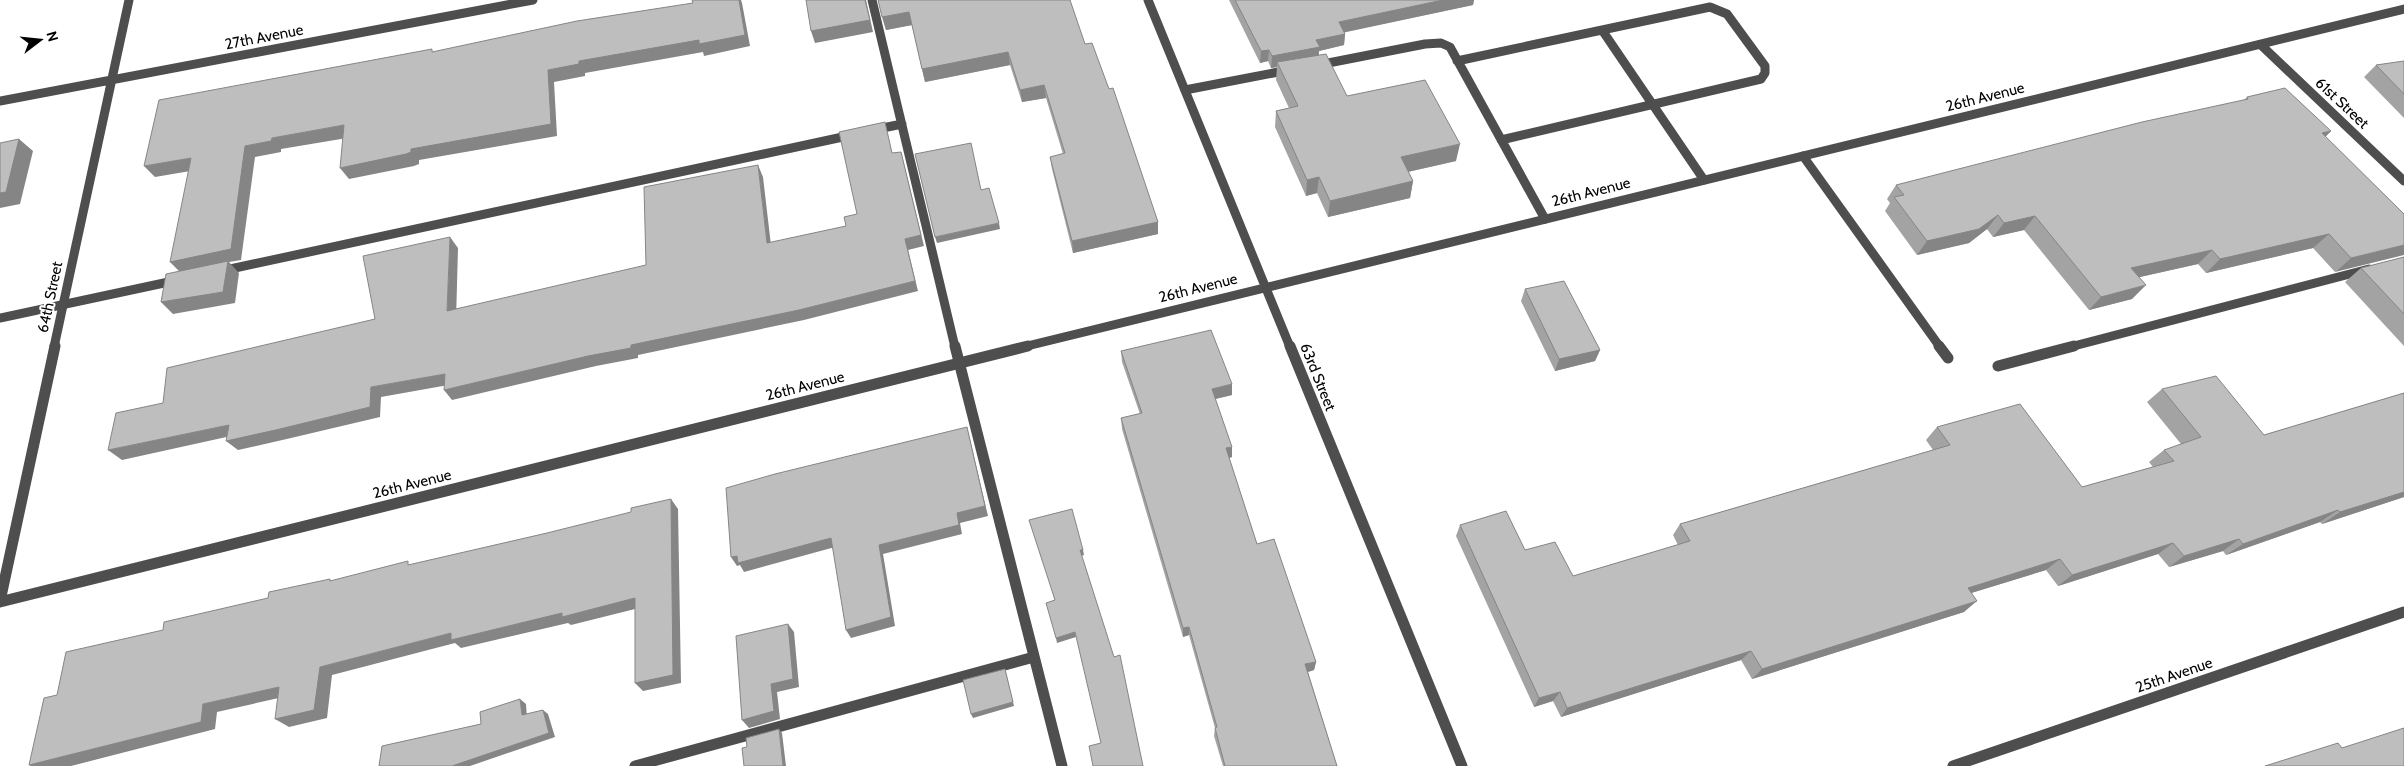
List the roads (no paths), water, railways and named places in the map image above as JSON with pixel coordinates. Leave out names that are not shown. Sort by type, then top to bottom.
[{"type":"street","name":"64th Street","points":[[0,601],[129,0]]},
{"type":"street","name":"27th Avenue","points":[[0,101],[533,0]]},
{"type":"street","points":[[872,0],[959,363],[1062,766]]},
{"type":"street","name":"63rd Street","points":[[1148,0],[1462,766]]},
{"type":"street","points":[[1458,61],[1710,7],[1727,14],[1764,66],[1765,73],[1761,79],[1501,140]]},
{"type":"street","name":"26th Avenue","points":[[0,601],[1265,287],[2404,9]]},
{"type":"street","points":[[1602,30],[1704,180]]},
{"type":"street","points":[[1310,66],[1441,43],[1450,47],[1545,219]]},
{"type":"street","name":"61st Street","points":[[2261,45],[2404,180]]},
{"type":"street","points":[[1185,90],[1300,68]]},
{"type":"street","points":[[210,274],[902,124]]},
{"type":"street","points":[[1803,156],[1948,358]]},
{"type":"street","points":[[1998,366],[2375,268]]},
{"type":"street","points":[[0,318],[190,278]]},
{"type":"street","name":"25th Avenue","points":[[1953,766],[2404,612]]},
{"type":"street","points":[[635,766],[1034,657]]}]
